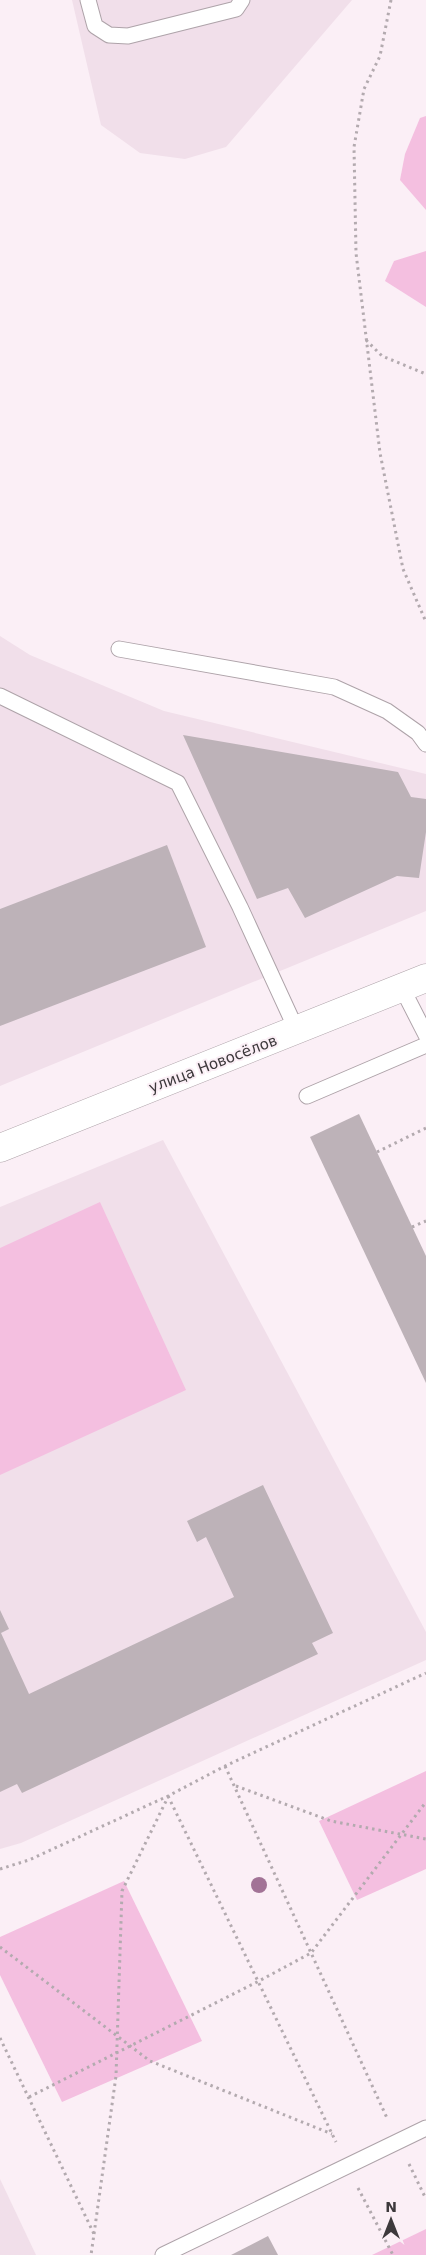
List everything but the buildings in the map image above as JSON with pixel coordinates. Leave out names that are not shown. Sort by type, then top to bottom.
[{"type":"street","name":"улица Новосёлов","points":[[0,1148],[414,983]]},
{"type":"lane","points":[[88,0],[95,26],[109,35],[128,36],[236,9],[242,0]]},
{"type":"lane","points":[[119,648],[334,687],[387,711],[418,733],[426,744]]},
{"type":"lane","points":[[0,696],[178,782],[240,907],[297,1031]]},
{"type":"lane","points":[[414,983],[426,1035]]},
{"type":"lane","points":[[307,1096],[426,1045]]},
{"type":"lane","points":[[164,2255],[426,2128]]},
{"type":"path","points":[[391,0],[380,56],[364,90],[354,147],[356,253],[380,453],[403,569],[426,622]]},
{"type":"path","points":[[365,340],[382,356],[426,374]]},
{"type":"path","points":[[377,1152],[426,1128]]},
{"type":"path","points":[[412,1227],[426,1221]]},
{"type":"path","points":[[0,1869],[29,1860],[168,1796],[225,1766],[426,1673]]},
{"type":"path","points":[[225,1766],[426,2199]]},
{"type":"path","points":[[235,1786],[331,1821],[426,1839]]},
{"type":"path","points":[[168,1796],[347,2166],[393,2255]]},
{"type":"path","points":[[91,2255],[116,2076],[122,1892],[168,1796]]},
{"type":"path","points":[[29,2097],[311,1953],[426,1802]]},
{"type":"path","points":[[0,1947],[150,2061],[332,2134]]},
{"type":"path","points":[[0,2038],[94,2234]]},
{"type":"shaded area","points":[[72,0],[352,0],[226,147],[185,159],[140,153],[101,125]]},
{"type":"shaded area","points":[[426,116],[426,210],[400,180],[405,154],[420,118]]},
{"type":"shaded area","points":[[426,251],[426,307],[385,281],[394,261]]},
{"type":"shaded area","points":[[0,636],[30,655],[164,711],[426,774],[426,911],[0,1086]]},
{"type":"shaded area","points":[[163,1140],[426,1632],[426,1660],[21,1843],[0,1849],[0,1207]]},
{"type":"shaded area","points":[[100,1202],[186,1390],[0,1475],[0,1248]]},
{"type":"shaded area","points":[[426,1771],[426,1869],[357,1900],[319,1821]]},
{"type":"shaded area","points":[[124,1881],[202,2041],[62,2102],[0,1975],[0,1937]]},
{"type":"shaded area","points":[[0,2179],[36,2255],[0,2255]]},
{"type":"shaded area","points":[[426,2229],[426,2255],[372,2255]]}]
